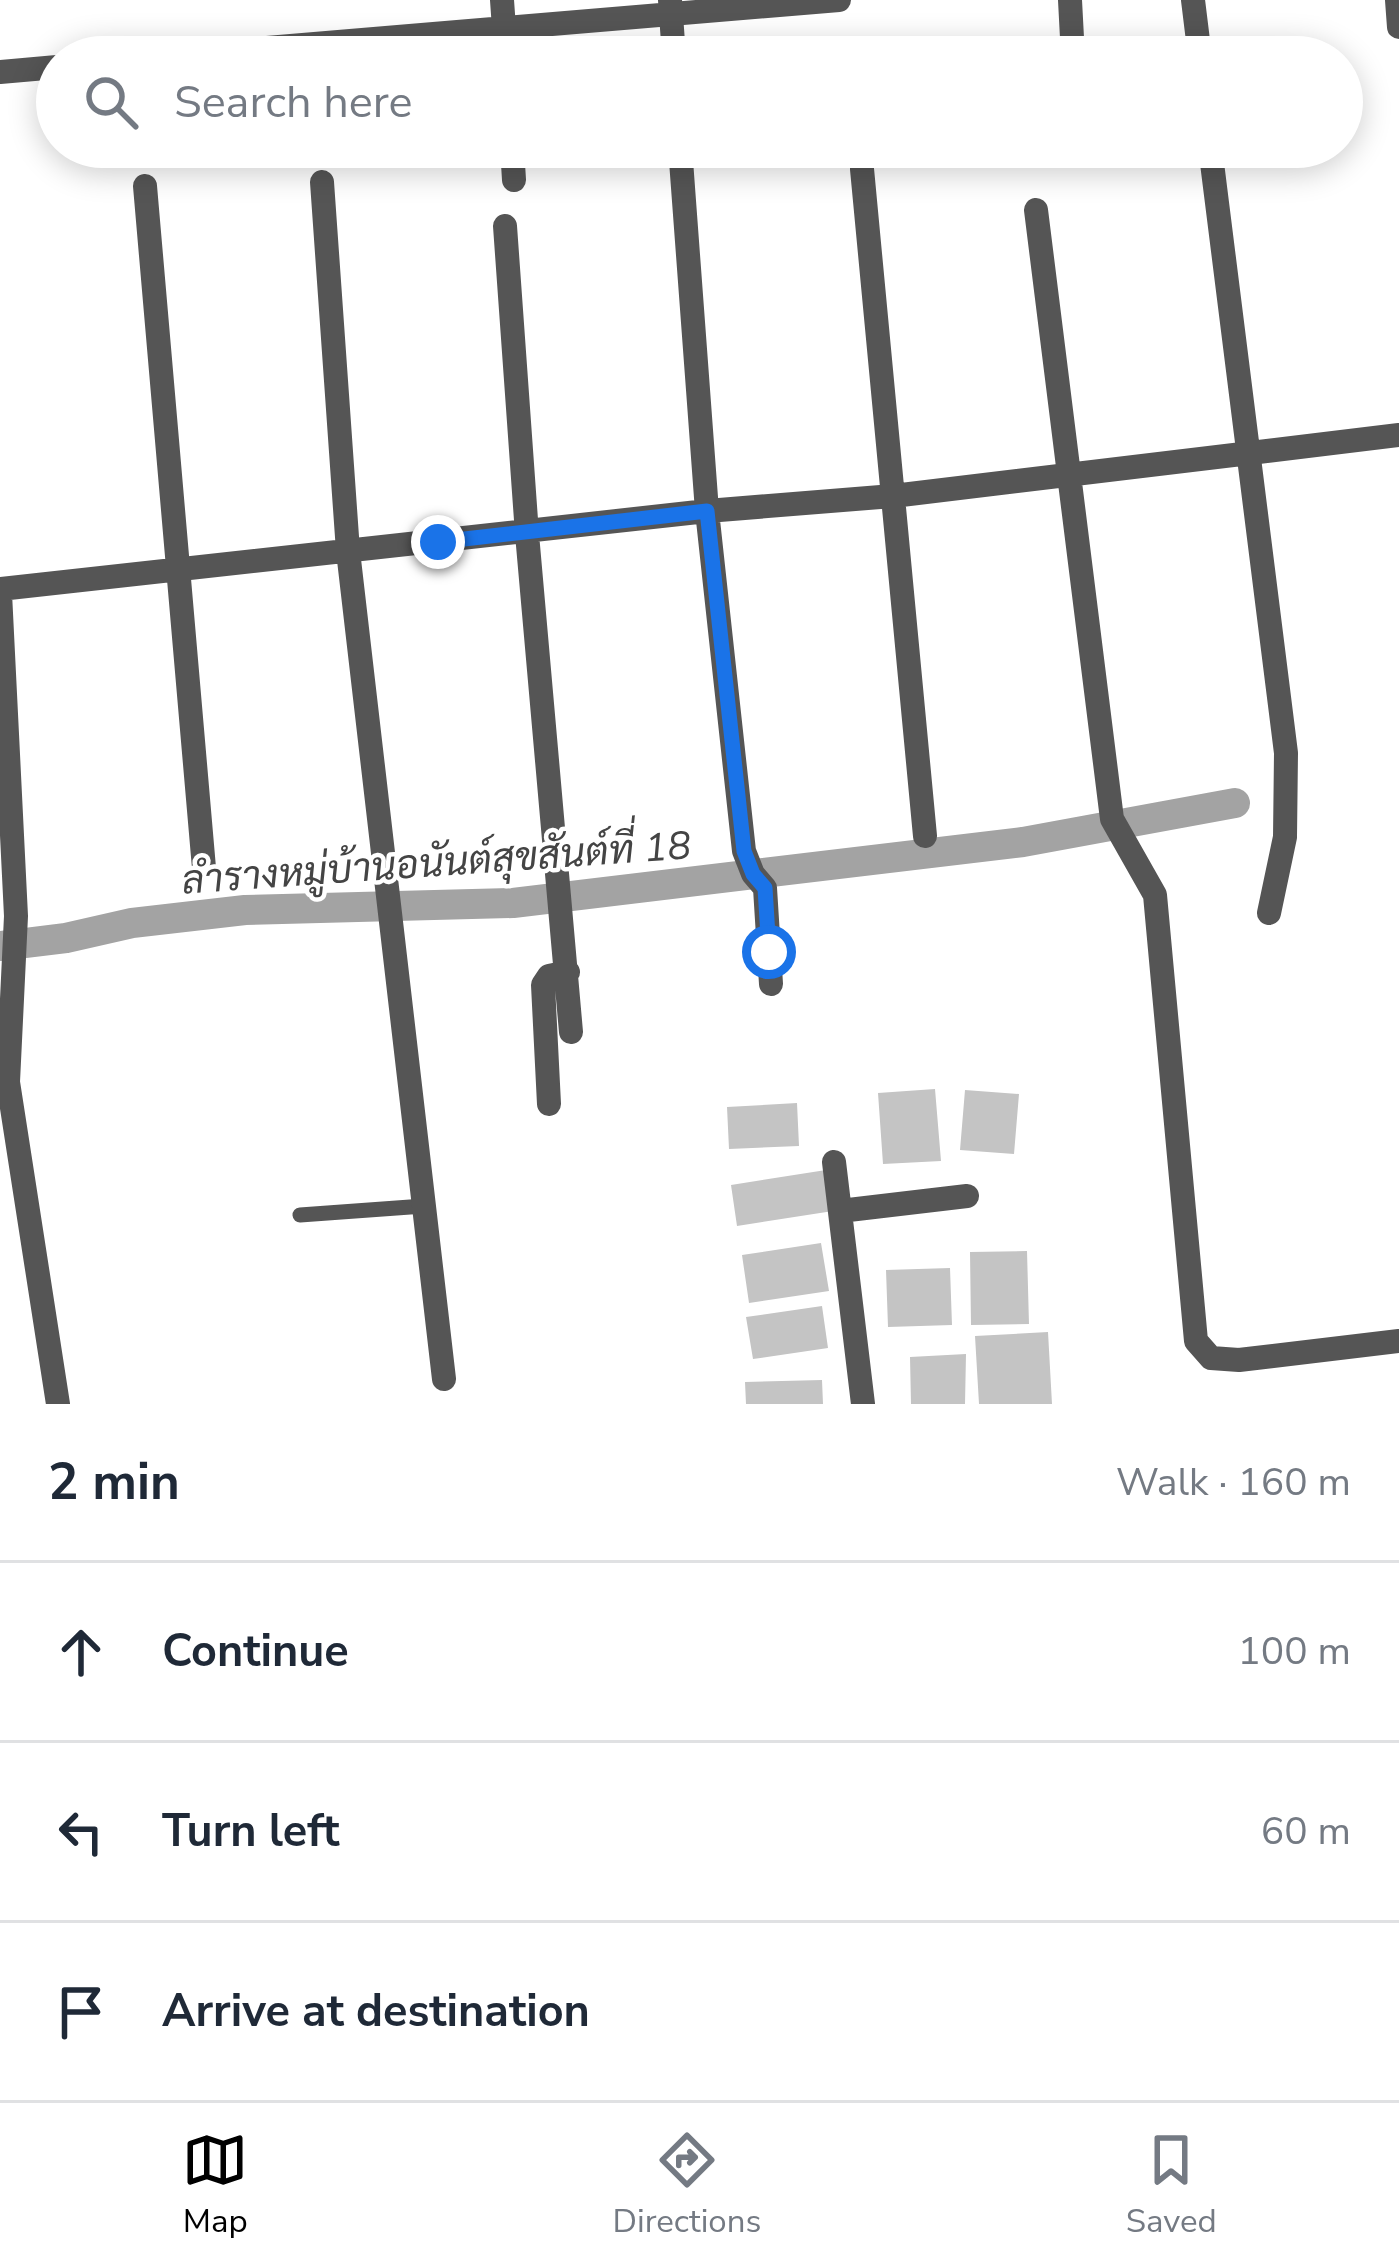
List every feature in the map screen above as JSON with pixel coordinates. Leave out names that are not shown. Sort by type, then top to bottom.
[{"type":"street","points":[[324,36],[503,13],[839,0]]},
{"type":"street","points":[[1070,0],[1071,36]]},
{"type":"street","points":[[1193,0],[1197,36]]},
{"type":"street","points":[[1397,0],[1399,27]]},
{"type":"street","points":[[0,72],[36,69]]},
{"type":"street","points":[[513,168],[514,180]]},
{"type":"street","points":[[682,168],[707,511],[746,857],[765,888],[771,984]]},
{"type":"street","points":[[1212,168],[1286,753],[1285,837],[1269,913]]},
{"type":"street","points":[[862,169],[925,836]]},
{"type":"street","points":[[322,182],[348,550],[444,1379]]},
{"type":"street","points":[[145,186],[204,868]]},
{"type":"street","points":[[1036,210],[1112,818],[1155,895],[1196,1341],[1211,1358],[1238,1360],[1399,1341]]},
{"type":"street","points":[[506,226],[527,534],[571,1032]]},
{"type":"street","points":[[58,1404],[7,1124],[9,927],[0,591],[707,511],[893,496],[1399,435]]},
{"type":"street","points":[[549,1104],[543,985],[549,976],[568,971]]},
{"type":"street","points":[[834,1162],[862,1404]]},
{"type":"street","points":[[840,1211],[967,1196]]},
{"type":"lane","points":[[300,1215],[424,1206]]},
{"type":"building","points":[[935,1089],[941,1161],[883,1164],[878,1093]]},
{"type":"building","points":[[965,1090],[1019,1094],[1014,1154],[960,1150]]},
{"type":"building","points":[[797,1103],[799,1146],[729,1149],[727,1107]]},
{"type":"building","points":[[826,1170],[833,1211],[737,1226],[731,1185]]},
{"type":"building","points":[[821,1243],[829,1291],[749,1303],[742,1255]]},
{"type":"building","points":[[1027,1251],[1029,1324],[971,1325],[970,1252]]},
{"type":"building","points":[[950,1268],[952,1325],[888,1327],[886,1270]]},
{"type":"building","points":[[822,1306],[828,1348],[753,1359],[746,1317]]},
{"type":"building","points":[[1048,1332],[1052,1404],[979,1404],[975,1336]]},
{"type":"building","points":[[966,1354],[965,1404],[911,1404],[910,1357]]},
{"type":"building","points":[[822,1380],[823,1404],[746,1404],[745,1382]]},
{"type":"waterway","name":"ลำรางหมู่บ้านอนันต์สุขสันต์ที่ 18","points":[[0,946],[245,910],[513,903],[1023,842],[1235,803]]},
{"type":"route","points":[[438,542],[707,511],[744,851],[765,888],[769,952]]}]
